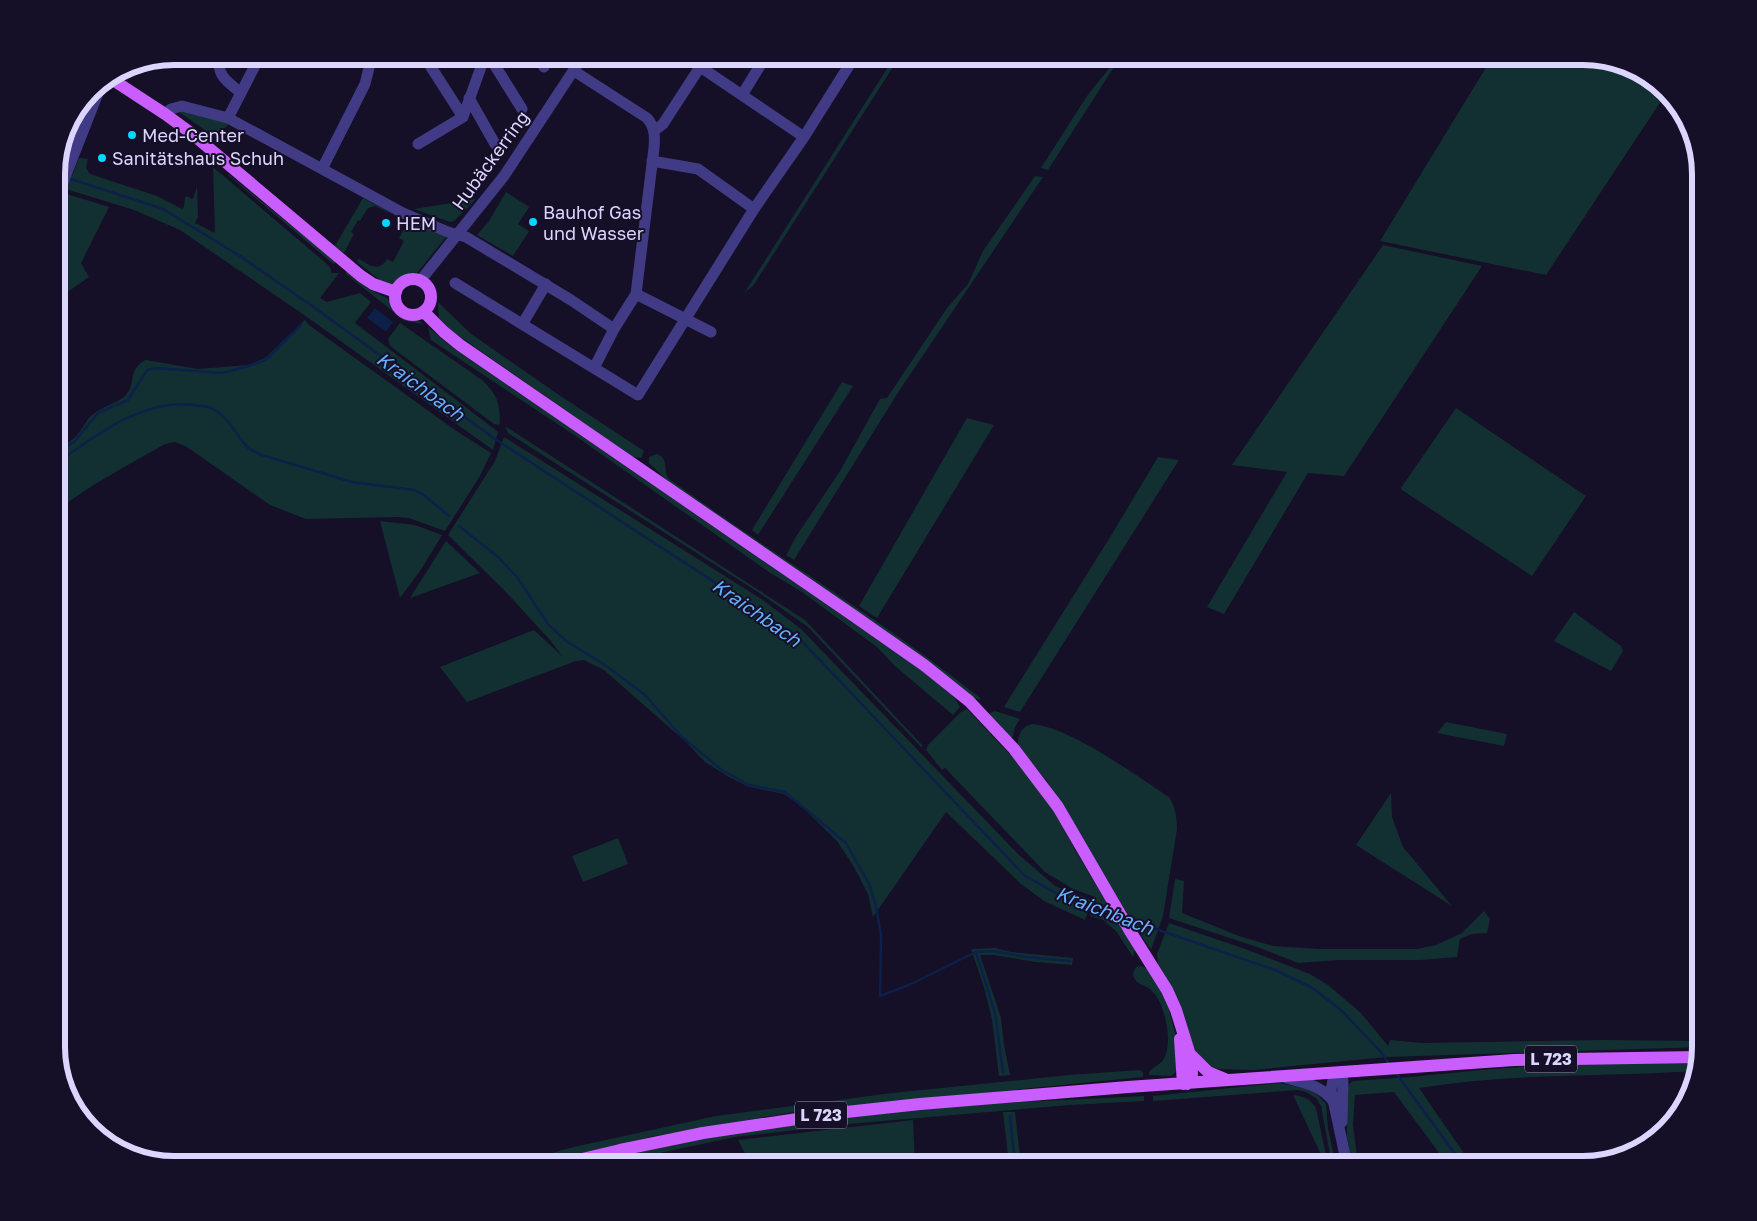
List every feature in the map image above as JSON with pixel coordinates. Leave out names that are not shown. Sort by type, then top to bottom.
[{"type":"main road","points":[[116,82],[165,114],[194,136],[361,276],[373,284],[396,292]]},
{"type":"main road","points":[[412,280],[420,281],[428,286],[431,295],[430,305],[424,312],[412,315],[403,312],[397,306],[396,292],[405,282],[412,280]]},
{"type":"main road","points":[[424,312],[460,345],[854,616],[924,665],[969,701],[1014,749],[1058,807],[1130,931],[1167,990],[1190,1052],[1197,1063],[1208,1072],[1230,1080]]},
{"type":"main road","points":[[1179,1021],[1185,1084]]},
{"type":"main road","points":[[1185,1084],[1190,1080],[1192,1071],[1190,1052]]},
{"type":"main road","name":"L 723","points":[[595,1156],[703,1133],[837,1113],[1059,1092],[1514,1060],[1691,1057]]},
{"type":"street","points":[[218,65],[222,77],[241,93]]},
{"type":"street","points":[[228,118],[255,65]]},
{"type":"street","points":[[322,169],[366,84],[370,65]]},
{"type":"street","points":[[430,65],[462,117]]},
{"type":"street","points":[[418,144],[462,117],[481,65]]},
{"type":"street","points":[[490,65],[522,109]]},
{"type":"street","name":"Hubäckerring","points":[[420,281],[504,176],[578,65]]},
{"type":"street","points":[[697,65],[804,137]]},
{"type":"street","points":[[742,95],[760,65]]},
{"type":"street","points":[[455,283],[523,323],[638,396],[754,209],[804,137],[849,65]]},
{"type":"street","points":[[654,131],[663,124],[700,67]]},
{"type":"street","points":[[574,71],[647,118],[651,122],[654,131],[636,294],[614,329],[594,368]]},
{"type":"street","points":[[65,178],[96,98]]},
{"type":"street","points":[[470,98],[495,144]]},
{"type":"street","points":[[165,114],[171,109],[182,106],[228,118],[403,213],[466,237],[546,284],[614,329]]},
{"type":"street","points":[[652,161],[698,169],[754,209]]},
{"type":"street","points":[[523,323],[546,284]]},
{"type":"street","points":[[636,294],[711,332]]},
{"type":"street","points":[[1341,1072],[1331,1084],[1333,1102],[1342,1134],[1346,1156]]},
{"type":"street","points":[[1341,1072],[1343,1081],[1342,1134]]},
{"type":"street","points":[[1282,1077],[1316,1086],[1328,1095],[1333,1102]]},
{"type":"green space","points":[[889,65],[894,65],[753,286],[745,292]]},
{"type":"green space","points":[[1112,65],[1115,65],[1048,170],[1041,168],[1087,96]]},
{"type":"green space","points":[[1488,65],[1590,65],[1604,67],[1631,76],[1644,83],[1662,99],[1546,275],[1380,241]]},
{"type":"green space","points":[[181,110],[230,123],[215,137],[179,112]]},
{"type":"green space","points":[[79,158],[88,159],[86,168],[90,174],[157,196],[182,209],[185,197],[187,196],[192,199],[197,186],[198,217],[195,223],[215,233],[213,167],[328,265],[331,273],[339,273],[320,298],[327,302],[360,293],[371,302],[355,323],[498,432],[493,450],[307,317],[180,230],[134,210],[65,189],[65,172],[72,176]]},
{"type":"green space","points":[[228,174],[335,261],[335,264],[332,263]]},
{"type":"green space","points":[[1035,176],[1043,177],[897,394],[794,560],[786,555],[797,535],[840,471],[880,399],[887,398],[947,308],[968,284],[983,251]]},
{"type":"green space","points":[[506,192],[529,207],[518,224],[529,231],[513,256],[477,235],[489,221]]},
{"type":"green space","points":[[67,194],[109,207],[81,263],[89,277],[65,294],[65,199]]},
{"type":"green space","points":[[363,198],[398,217],[375,206],[368,208],[351,232],[354,234],[344,253],[335,246]]},
{"type":"green space","points":[[476,199],[454,221],[450,222],[414,209]]},
{"type":"green space","points":[[414,221],[446,237],[417,273],[404,275],[393,284],[381,281],[357,262],[359,259],[377,267],[387,259],[393,262],[404,241],[399,238],[406,226]]},
{"type":"green space","points":[[1383,245],[1482,266],[1344,476],[1308,473],[1224,614],[1207,607],[1287,472],[1232,465]]},
{"type":"green space","points":[[346,270],[367,288],[387,298],[400,315],[424,324],[405,321],[346,274]]},
{"type":"green space","points":[[438,302],[470,333],[644,451],[641,458],[632,457],[452,331],[439,318]]},
{"type":"green space","points":[[305,320],[309,325],[455,430],[491,453],[480,476],[445,531],[409,518],[306,519],[270,505],[187,447],[175,442],[165,444],[65,505],[65,445],[76,437],[92,415],[126,395],[131,386],[134,371],[140,363],[146,360],[198,369],[248,365],[265,358]]},
{"type":"green space","points":[[400,323],[487,385],[497,399],[500,423],[498,425],[494,424],[390,346],[388,339]]},
{"type":"green space","points":[[428,327],[448,344],[923,671],[955,698],[960,707],[953,715],[895,666],[877,647],[802,592],[769,572],[577,437],[431,340]]},
{"type":"green space","points":[[842,382],[853,386],[758,535],[752,530]]},
{"type":"green space","points":[[1456,408],[1586,496],[1532,576],[1401,488]]},
{"type":"green space","points":[[967,418],[994,425],[877,618],[859,606]]},
{"type":"green space","points":[[505,426],[805,620],[923,746],[921,747],[808,627],[761,594],[508,433]]},
{"type":"green space","points":[[504,437],[763,600],[801,629],[1019,855],[1055,886],[1092,900],[1085,920],[1044,901],[1021,884],[946,812],[873,917],[868,894],[854,867],[837,841],[802,807],[784,794],[749,787],[705,762],[686,742],[604,670],[584,660],[576,661],[467,702],[440,667],[534,630],[563,657],[504,590],[448,535],[495,461]]},
{"type":"green space","points":[[657,454],[665,462],[669,479],[903,640],[981,700],[971,697],[672,485],[649,463],[649,457]]},
{"type":"green space","points":[[1158,457],[1179,460],[1020,712],[1004,707],[1112,534]]},
{"type":"green space","points":[[380,521],[415,525],[442,535],[422,568],[400,598]]},
{"type":"green space","points":[[446,541],[480,573],[410,598]]},
{"type":"green space","points":[[1574,612],[1621,646],[1623,651],[1611,671],[1554,641]]},
{"type":"green space","points":[[967,709],[1017,762],[1054,811],[1112,912],[1094,906],[1095,897],[1073,889],[1045,872],[945,768],[942,770],[926,750],[928,745],[961,712]]},
{"type":"green space","points":[[995,711],[1020,719],[1015,727],[1012,739],[991,716],[990,713]]},
{"type":"green space","points":[[1446,722],[1507,734],[1504,746],[1437,733]]},
{"type":"green space","points":[[1032,724],[1065,734],[1102,753],[1169,797],[1177,820],[1177,829],[1163,916],[1151,950],[1046,780],[1017,745],[1021,732],[1025,727]]},
{"type":"green space","points":[[1391,793],[1392,817],[1403,847],[1452,906],[1356,845]]},
{"type":"green space","points":[[618,838],[628,864],[583,882],[572,856]]},
{"type":"green space","points":[[1175,879],[1184,881],[1182,913],[1239,936],[1273,946],[1320,949],[1417,949],[1436,945],[1462,933],[1484,911],[1490,919],[1487,933],[1472,934],[1460,939],[1457,957],[1420,960],[1340,960],[1298,963],[1257,947],[1169,918]]},
{"type":"green space","points":[[1091,912],[1118,922],[1135,950],[1133,957],[1116,931],[1103,920],[1090,916]]},
{"type":"green space","points":[[1169,923],[1310,974],[1328,985],[1361,1013],[1388,1046],[1390,1040],[1422,1043],[1602,1040],[1692,1041],[1692,1047],[1387,1057],[1253,1070],[1207,1067],[1197,1056],[1169,983],[1158,964],[1157,954]]},
{"type":"green space","points":[[995,948],[1011,952],[1073,958],[1072,965],[1036,962],[994,955],[980,955],[1001,1018],[1010,1075],[999,1076],[992,1019],[984,987],[971,949]]},
{"type":"green space","points":[[1141,966],[1148,969],[1161,990],[1169,1010],[1176,1036],[1177,1068],[1171,1076],[1149,1075],[1152,1069],[1162,1062],[1168,1045],[1168,1035],[1164,1014],[1157,997],[1150,989],[1138,983],[1133,977],[1136,967]]},
{"type":"green space","points":[[1691,1062],[1689,1071],[1487,1080],[1419,1088],[1466,1156],[1441,1156],[1394,1092],[1355,1095],[1353,1125],[1357,1156],[1350,1156],[1347,1137],[1347,1090],[1349,1084],[1353,1081],[1586,1063]]},
{"type":"green space","points":[[1140,1070],[1143,1073],[1143,1077],[800,1111],[649,1137],[571,1156],[541,1156],[716,1116],[892,1093],[1069,1075]]},
{"type":"green space","points":[[1279,1083],[1308,1089],[1317,1094],[1326,1104],[1328,1129],[1334,1156],[1330,1156],[1321,1106],[1316,1098],[1306,1092],[1298,1090],[1153,1101],[1153,1096]]},
{"type":"green space","points":[[1293,1095],[1306,1098],[1316,1108],[1326,1156],[1322,1156]]},
{"type":"green space","points":[[1144,1096],[1144,1101],[1070,1105],[848,1124],[735,1137],[645,1156],[617,1156],[680,1142],[788,1125],[943,1106]]},
{"type":"green space","points":[[1003,1112],[1015,1112],[1020,1156],[1008,1156]]},
{"type":"green space","points":[[913,1120],[915,1156],[746,1156],[738,1140]]},
{"type":"water","points":[[375,308],[393,322],[386,332],[367,318]]},
{"type":"waterway","name":"Kraichbach","points":[[68,178],[163,209],[240,256],[495,439],[797,636],[1025,876],[1067,899],[1115,915]]},
{"type":"waterway","points":[[65,448],[75,441],[98,413],[128,400],[147,370],[155,368],[222,373],[245,367],[266,360],[301,325]]},
{"type":"waterway","points":[[65,458],[103,431],[138,413],[175,404],[205,406],[221,415],[248,448],[256,453],[352,482],[414,490],[424,495],[449,516]]},
{"type":"waterway","points":[[459,526],[498,557],[517,577],[548,624],[566,641],[605,665],[645,695],[682,737],[723,771],[749,785],[785,792],[846,843],[869,884],[876,906],[881,936],[880,996],[911,984],[976,952]]},
{"type":"waterway","name":"Kraichbach","points":[[1130,920],[1275,970],[1311,987],[1341,1010],[1380,1051],[1390,1065]]},
{"type":"waterway","points":[[1003,1072],[995,1013],[976,952],[992,951],[1026,957],[1070,961]]},
{"type":"waterway","name":"Kraichbach","points":[[1396,1073],[1456,1156]]},
{"type":"waterway","points":[[1010,1116],[1014,1156]]},
{"type":"place","name":"Med-Center","points":[[132,135]]},
{"type":"place","name":"Sanitätshaus Schuh","points":[[102,158]]},
{"type":"place","name":"Bauhof Gas und Wasser","points":[[533,222]]},
{"type":"place","name":"HEM","points":[[386,223]]}]
